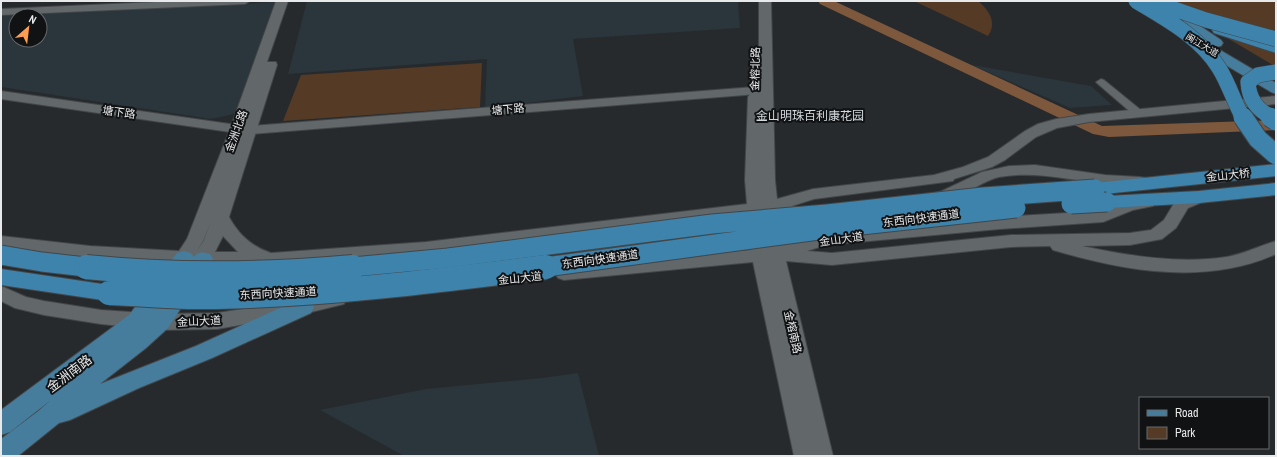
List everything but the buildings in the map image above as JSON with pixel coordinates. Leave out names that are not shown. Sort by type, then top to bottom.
[{"type":"highway","points":[[1136,1],[1172,23],[1192,38],[1212,59],[1226,79],[1237,106],[1250,128],[1270,151],[1276,155]]},
{"type":"highway","points":[[1150,1],[1206,20],[1276,39]]},
{"type":"highway","points":[[1150,1],[1200,23],[1276,49]]},
{"type":"highway","points":[[1276,72],[1258,75],[1248,82],[1248,94],[1255,106],[1276,121]]},
{"type":"highway","name":"金山大桥","points":[[1179,180],[1276,170]]},
{"type":"highway","name":"东西向快速通道","points":[[1,278],[109,293],[214,297],[320,291],[446,280],[826,229],[993,210],[1101,195],[1148,183],[1179,180]]},
{"type":"highway","name":"金山大桥","points":[[1199,197],[1276,189]]},
{"type":"highway","name":"东西向快速通道","points":[[4,249],[42,262],[127,271],[226,274],[327,269],[448,258],[712,224],[827,214],[983,197],[1101,195],[1160,199],[1199,197]]},
{"type":"main road","name":"金洲北路","points":[[193,259],[213,239],[221,218],[243,129],[282,1]]},
{"type":"main road","name":"金洲北路","points":[[193,259],[195,240],[243,129],[294,1]]},
{"type":"main road","name":"金榕北路","points":[[761,1],[760,90],[753,180],[763,208]]},
{"type":"main road","name":"闽江大道","points":[[1129,1],[1276,89]]},
{"type":"main road","name":"闽江大道","points":[[1154,1],[1212,40],[1263,71],[1276,81]]},
{"type":"main road","points":[[936,179],[987,164],[1006,153],[1011,147],[1038,129],[1063,122],[1088,118],[1276,100]]},
{"type":"main road","points":[[1220,106],[1249,107],[1276,112]]},
{"type":"main road","points":[[4,249],[90,252],[193,259],[275,259],[426,248],[763,208],[813,194],[1024,170],[1060,171],[1101,180],[1148,183]]},
{"type":"main road","points":[[763,208],[821,217],[895,209],[937,199],[966,184],[996,173]]},
{"type":"main road","points":[[768,254],[832,259],[1011,241],[1130,239],[1156,235],[1170,224],[1182,204],[1199,197]]},
{"type":"main road","name":"金山大道","points":[[1,293],[22,303],[101,317],[160,322],[217,321],[303,307],[334,300],[522,277],[768,254],[826,239],[1000,223],[1103,216],[1129,205],[1160,199]]},
{"type":"main road","name":"金榕南路","points":[[763,208],[768,254],[805,456]]},
{"type":"main road","points":[[221,218],[228,233],[240,245],[261,256],[275,259]]},
{"type":"main road","points":[[1011,241],[1052,245],[1118,260],[1166,265],[1235,263],[1253,258],[1276,246]]},
{"type":"main road","name":"金榕南路","points":[[768,254],[822,456]]},
{"type":"main road","points":[[1,454],[46,420],[92,377],[138,342],[160,322],[193,259]]},
{"type":"main road","name":"金洲南路","points":[[1,424],[116,338],[136,321],[193,259]]},
{"type":"main road","points":[[275,259],[262,275],[262,283],[271,289],[334,300]]},
{"type":"main road","points":[[46,420],[131,381],[204,352],[303,307]]},
{"type":"street","points":[[1,12],[245,1]]},
{"type":"street","points":[[1101,82],[1138,113]]},
{"type":"street","name":"塘下路","points":[[1,95],[243,129],[760,90]]},
{"type":"shaded area","points":[[307,1],[738,1],[740,28],[573,39],[583,96],[485,108],[487,59],[288,74]]},
{"type":"shaded area","points":[[275,2],[235,113],[226,116],[211,119],[1,87],[1,16],[8,16],[8,48],[48,48],[48,14]]},
{"type":"shaded area","points":[[972,65],[1091,86],[1112,105],[1070,108]]},
{"type":"shaded area","points":[[578,373],[599,456],[404,456],[320,410],[426,389],[542,378]]},
{"type":"green space","points":[[914,1],[978,1],[991,17],[991,31],[988,36]]},
{"type":"green space","points":[[1165,1],[1276,1],[1276,67]]},
{"type":"green space","points":[[482,63],[480,107],[283,121],[301,75]]},
{"type":"waterway","points":[[824,1],[1099,131],[1109,132],[1276,125]]},
{"type":"district","name":"金山明珠百利康花园","points":[[810,116]]}]
